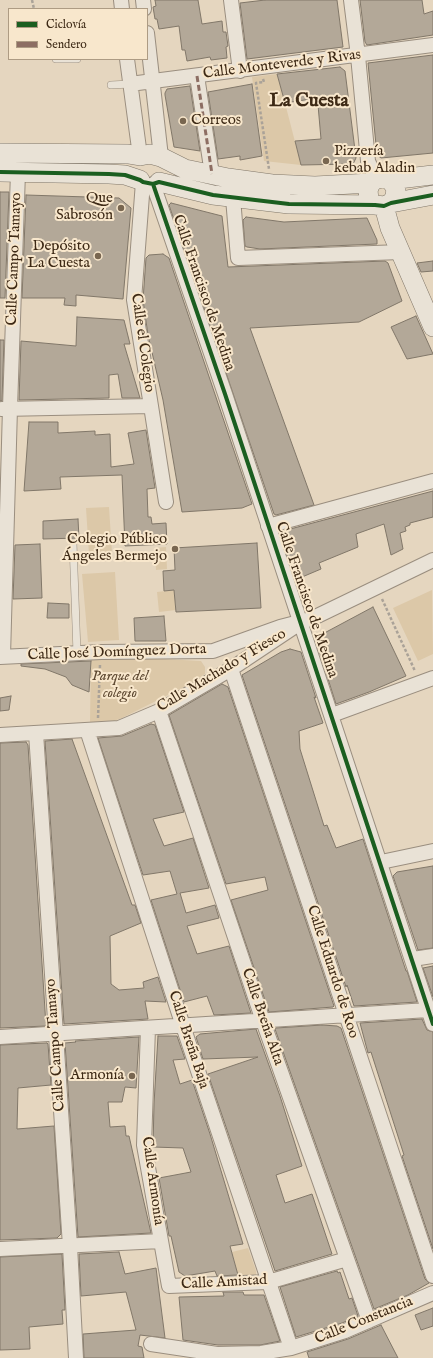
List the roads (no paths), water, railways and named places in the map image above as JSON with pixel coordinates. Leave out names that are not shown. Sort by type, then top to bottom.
[{"type":"main road","points":[[0,153],[128,154],[140,156],[150,154],[161,157],[185,169],[272,184],[315,186],[433,175]]},
{"type":"main road","points":[[140,156],[136,171],[149,182]]},
{"type":"main road","points":[[149,182],[165,176],[165,163],[161,157]]},
{"type":"main road","points":[[9,172],[126,175],[149,182],[233,198],[289,204],[383,205],[433,195]]},
{"type":"main road","points":[[379,181],[368,190],[369,200],[383,205]]},
{"type":"main road","points":[[379,181],[396,188],[395,197],[383,205]]},
{"type":"main road","points":[[383,205],[390,228],[433,327]]},
{"type":"street","points":[[231,0],[240,71]]},
{"type":"street","points":[[351,0],[368,161],[379,181]]},
{"type":"street","points":[[148,41],[161,157]]},
{"type":"street","name":"Calle Monteverde y Rivas","points":[[130,84],[433,46]]},
{"type":"street","points":[[127,60],[140,156]]},
{"type":"street","points":[[197,76],[212,174]]},
{"type":"street","name":"Calle Campo Tamayo","points":[[1,657],[9,172]]},
{"type":"street","name":"Calle el Colegio","points":[[149,182],[134,300],[166,502]]},
{"type":"street","name":"Calle Francisco de Medina","points":[[149,182],[225,394],[381,862],[433,1024]]},
{"type":"street","points":[[233,198],[238,258],[401,252]]},
{"type":"street","points":[[5,408],[151,406]]},
{"type":"street","points":[[268,526],[433,481]]},
{"type":"street","points":[[301,623],[311,620],[433,560]]},
{"type":"street","name":"Calle José Domínguez Dorta","points":[[1,657],[101,652],[213,651],[280,627],[301,623]]},
{"type":"street","name":"Calle Machado y Fiesco","points":[[0,735],[119,728],[159,711],[226,672],[301,623]]},
{"type":"street","name":"Calle Eduardo de Roo","points":[[213,651],[226,672],[346,1015],[433,1276]]},
{"type":"street","points":[[332,715],[427,680]]},
{"type":"street","name":"Calle Breña Alta","points":[[159,711],[262,1020],[369,1321]]},
{"type":"street","name":"Calle Breña Baja","points":[[92,730],[183,1026],[291,1348]]},
{"type":"street","name":"Calle Campo Tamayo","points":[[36,733],[76,1358]]},
{"type":"street","points":[[381,862],[433,850]]},
{"type":"street","points":[[412,959],[433,956]]},
{"type":"street","points":[[0,1037],[428,1010]]},
{"type":"street","name":"Calle Armonía","points":[[148,1028],[144,1145],[169,1286]]},
{"type":"street","points":[[0,1249],[161,1241]]},
{"type":"street","name":"Calle Amistad","points":[[169,1286],[268,1282],[347,1259]]},
{"type":"street","name":"Calle Constancia","points":[[151,1344],[217,1354],[261,1353],[291,1348],[345,1331],[433,1293]]},
{"type":"lane","points":[[111,85],[130,84]]},
{"type":"lane","points":[[74,543],[77,653]]},
{"type":"place","name":"Correos","points":[[183,121]]},
{"type":"place","name":"Pizzería kebab Aladin","points":[[326,161]]},
{"type":"place","name":"Que Sabrosón","points":[[121,208]]},
{"type":"place","name":"Depósito La Cuesta","points":[[98,256]]},
{"type":"place","name":"Colegio Público Ángeles Bermejo","points":[[175,549]]},
{"type":"place","name":"Armonía","points":[[132,1076]]},
{"type":"district","name":"La Cuesta","points":[[309,102]]},
{"type":"park label","name":"Parque del colegio","points":[[120,686]]}]
